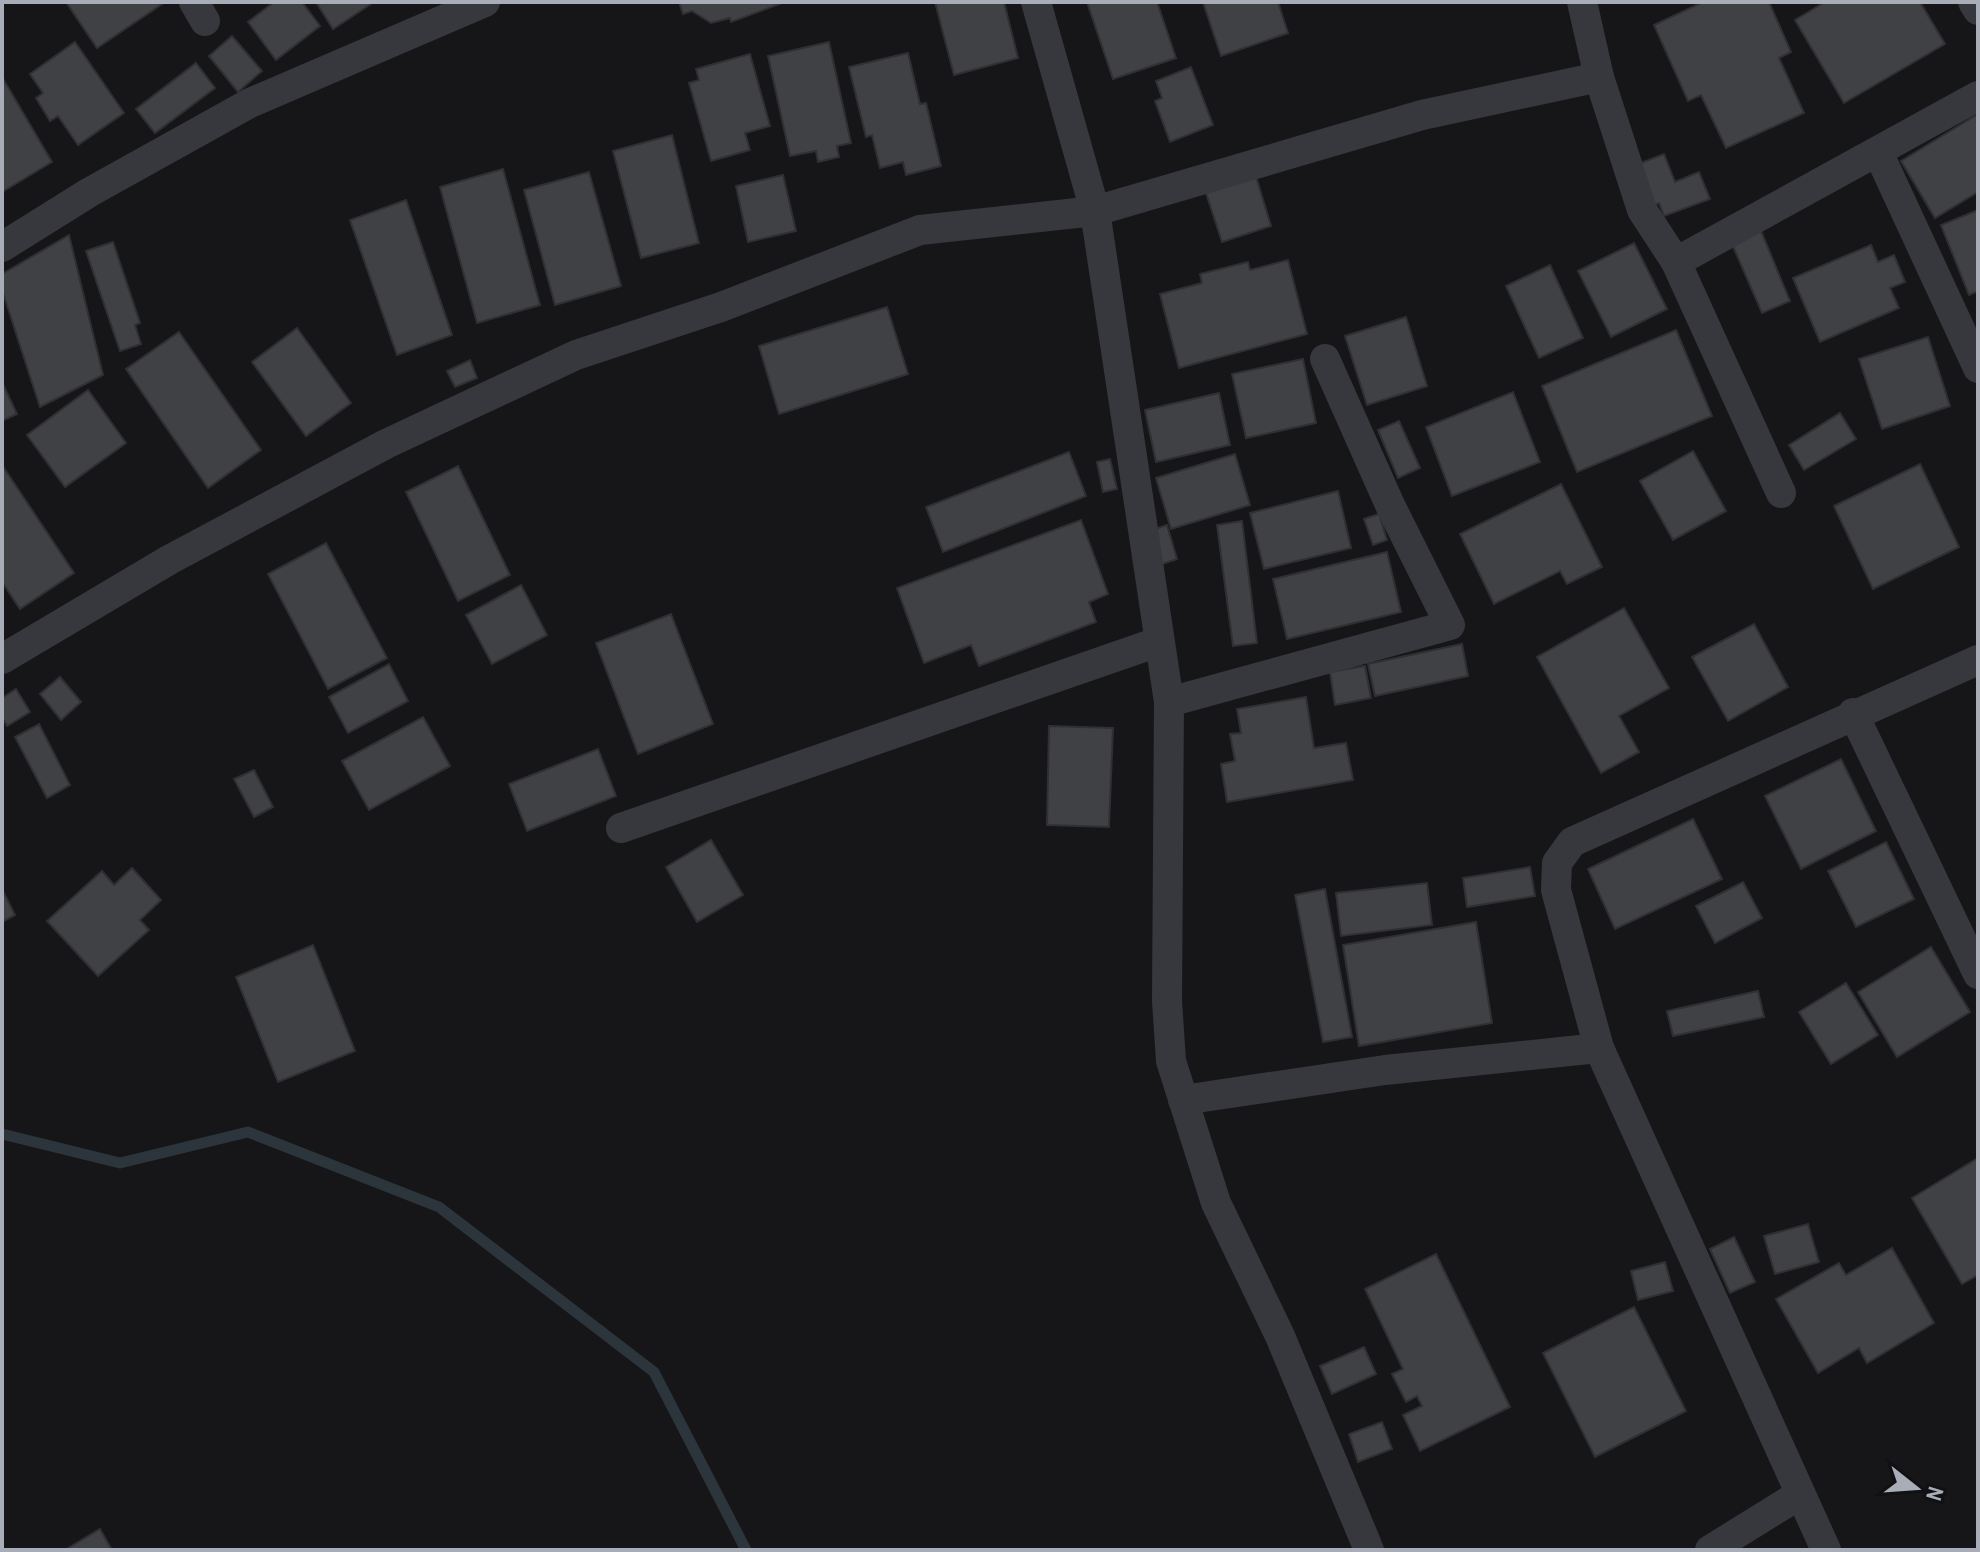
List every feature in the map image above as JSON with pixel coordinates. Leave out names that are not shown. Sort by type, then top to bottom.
[{"type":"street","points":[[2,247],[90,192],[250,103],[485,2]]},
{"type":"street","points":[[1036,2],[1095,211],[1169,702],[1167,1001],[1171,1061],[1216,1203],[1280,1336],[1369,1550]]},
{"type":"street","points":[[1582,2],[1599,77],[1642,210],[1676,262],[1781,493]]},
{"type":"street","points":[[1973,2],[1978,10]]},
{"type":"street","points":[[2,659],[169,560],[386,444],[576,355],[721,307],[920,230],[1095,211],[1422,115],[1599,77]]},
{"type":"street","points":[[1676,262],[1978,96]]},
{"type":"street","points":[[1878,152],[1978,368]]},
{"type":"street","points":[[1169,702],[1450,625],[1390,505],[1325,359]]},
{"type":"street","points":[[621,828],[1158,642]]},
{"type":"street","points":[[1826,1550],[1599,1048],[1556,890],[1557,863],[1572,842],[1853,713],[1978,660]]},
{"type":"street","points":[[1853,713],[1978,974]]},
{"type":"street","points":[[1183,1100],[1385,1070],[1599,1048]]},
{"type":"street","points":[[1710,1550],[1799,1495]]},
{"type":"building","points":[[66,2],[165,2],[97,48]]},
{"type":"building","points":[[274,2],[302,2],[320,26],[276,60],[248,22]]},
{"type":"building","points":[[316,2],[370,2],[371,4],[333,29]]},
{"type":"building","points":[[679,2],[782,3],[731,22],[730,18],[711,23],[692,11],[683,14]]},
{"type":"building","points":[[935,2],[1004,2],[1018,58],[954,75]]},
{"type":"building","points":[[1087,2],[1157,2],[1176,58],[1113,79]]},
{"type":"building","points":[[1203,2],[1278,2],[1288,33],[1221,56]]},
{"type":"building","points":[[1703,2],[1769,2],[1791,52],[1779,58],[1804,113],[1726,148],[1701,95],[1688,101],[1654,25]]},
{"type":"building","points":[[1825,2],[1920,2],[1945,44],[1844,103],[1795,20]]},
{"type":"building","points":[[232,36],[262,71],[238,92],[209,56]]},
{"type":"building","points":[[75,42],[124,113],[78,145],[58,116],[50,121],[36,98],[43,93],[30,74]]},
{"type":"building","points":[[829,42],[851,143],[837,146],[839,157],[818,162],[816,151],[790,156],[768,56]]},
{"type":"building","points":[[908,53],[920,104],[926,103],[941,166],[906,175],[903,162],[880,168],[872,135],[866,137],[849,67]]},
{"type":"building","points":[[750,54],[770,126],[745,133],[750,150],[711,161],[689,83],[699,80],[696,69]]},
{"type":"building","points":[[196,63],[215,88],[155,133],[136,109]]},
{"type":"building","points":[[1191,67],[1213,125],[1170,142],[1155,101],[1162,98],[1156,81]]},
{"type":"building","points":[[2,77],[52,162],[2,192]]},
{"type":"building","points":[[1978,114],[1978,192],[1935,218],[1901,161]]},
{"type":"building","points":[[672,135],[699,243],[641,258],[613,151]]},
{"type":"building","points":[[1664,154],[1675,182],[1699,172],[1710,199],[1664,216],[1659,203],[1649,207],[1633,166]]},
{"type":"building","points":[[503,169],[540,305],[477,323],[440,187]]},
{"type":"building","points":[[1254,170],[1271,226],[1222,242],[1204,187]]},
{"type":"building","points":[[589,172],[621,286],[555,305],[524,190]]},
{"type":"building","points":[[783,175],[796,231],[748,242],[736,186]]},
{"type":"building","points":[[406,200],[452,335],[397,355],[350,220]]},
{"type":"building","points":[[1978,210],[1978,291],[1969,295],[1941,225]]},
{"type":"building","points":[[1761,231],[1790,301],[1762,313],[1732,244]]},
{"type":"building","points":[[69,235],[103,375],[40,407],[2,290],[2,274]]},
{"type":"building","points":[[113,242],[140,323],[135,325],[141,344],[120,351],[86,251]]},
{"type":"building","points":[[1634,243],[1667,309],[1611,337],[1578,271]]},
{"type":"building","points":[[1871,245],[1878,262],[1894,255],[1905,282],[1890,288],[1899,308],[1820,342],[1793,278]]},
{"type":"building","points":[[1288,260],[1307,334],[1179,368],[1160,294],[1202,283],[1200,274],[1248,262],[1250,270]]},
{"type":"building","points":[[1550,265],[1583,338],[1539,358],[1506,286]]},
{"type":"building","points":[[887,307],[908,374],[779,414],[759,346]]},
{"type":"building","points":[[1406,317],[1427,386],[1367,405],[1345,336]]},
{"type":"building","points":[[297,328],[351,403],[306,436],[252,362]]},
{"type":"building","points":[[1676,330],[1712,416],[1577,472],[1542,386]]},
{"type":"building","points":[[179,332],[261,450],[208,488],[126,369]]},
{"type":"building","points":[[1928,337],[1950,406],[1882,429],[1859,359]]},
{"type":"building","points":[[1303,359],[1316,423],[1246,438],[1232,374]]},
{"type":"building","points":[[470,360],[477,378],[455,387],[447,371]]},
{"type":"building","points":[[2,382],[17,414],[2,421]]},
{"type":"building","points":[[88,390],[126,443],[65,487],[27,435]]},
{"type":"building","points":[[1513,392],[1540,462],[1452,496],[1426,427]]},
{"type":"building","points":[[1219,393],[1230,445],[1156,462],[1145,410]]},
{"type":"building","points":[[1840,413],[1856,439],[1804,470],[1789,445]]},
{"type":"building","points":[[1399,421],[1420,468],[1398,478],[1378,430]]},
{"type":"building","points":[[1693,451],[1726,511],[1673,540],[1640,481]]},
{"type":"building","points":[[1069,452],[1086,496],[943,552],[926,507]]},
{"type":"building","points":[[1235,454],[1250,505],[1171,529],[1156,478]]},
{"type":"building","points":[[1110,459],[1117,489],[1103,492],[1097,462]]},
{"type":"building","points":[[1920,464],[1959,547],[1873,589],[1834,506]]},
{"type":"building","points":[[2,465],[74,573],[20,609],[2,582]]},
{"type":"building","points":[[458,466],[510,575],[458,601],[406,492]]},
{"type":"building","points":[[1561,484],[1602,567],[1567,584],[1560,571],[1494,604],[1460,534]]},
{"type":"building","points":[[1338,491],[1351,548],[1264,569],[1250,513]]},
{"type":"building","points":[[1379,514],[1387,540],[1373,545],[1364,519]]},
{"type":"building","points":[[1081,520],[1108,594],[1089,602],[1096,622],[979,666],[971,645],[924,663],[897,588]]},
{"type":"building","points":[[1242,521],[1257,643],[1233,646],[1217,525]]},
{"type":"building","points":[[1167,525],[1177,559],[1159,565],[1149,531]]},
{"type":"building","points":[[326,543],[387,658],[328,689],[268,574]]},
{"type":"building","points":[[1387,552],[1401,612],[1287,639],[1273,579]]},
{"type":"building","points":[[521,585],[547,635],[492,664],[466,615]]},
{"type":"building","points":[[1624,608],[1669,688],[1619,716],[1639,752],[1601,773],[1537,657]]},
{"type":"building","points":[[671,614],[713,724],[638,754],[596,643]]},
{"type":"building","points":[[1754,624],[1788,687],[1728,721],[1692,657]]},
{"type":"building","points":[[1462,644],[1468,676],[1375,696],[1368,664]]},
{"type":"building","points":[[389,664],[408,701],[348,733],[329,697]]},
{"type":"building","points":[[1365,666],[1371,698],[1335,705],[1330,672]]},
{"type":"building","points":[[60,677],[81,702],[61,720],[40,694]]},
{"type":"building","points":[[16,689],[30,712],[7,726],[2,717],[2,698]]},
{"type":"building","points":[[1306,697],[1314,748],[1346,743],[1353,780],[1227,802],[1221,764],[1235,761],[1230,734],[1241,733],[1237,709]]},
{"type":"building","points":[[423,717],[450,766],[369,810],[342,761]]},
{"type":"building","points":[[39,724],[70,785],[47,798],[15,737]]},
{"type":"building","points":[[1049,726],[1113,728],[1109,827],[1047,825]]},
{"type":"building","points":[[598,749],[616,796],[527,831],[509,784]]},
{"type":"building","points":[[1841,759],[1876,831],[1801,869],[1765,796]]},
{"type":"building","points":[[254,770],[273,807],[254,817],[234,779]]},
{"type":"building","points":[[1693,819],[1722,879],[1615,929],[1588,869]]},
{"type":"building","points":[[711,840],[743,895],[697,922],[666,867]]},
{"type":"building","points":[[1886,842],[1914,899],[1856,927],[1828,871]]},
{"type":"building","points":[[1530,867],[1535,896],[1467,907],[1463,878]]},
{"type":"building","points":[[132,868],[161,900],[140,920],[149,930],[98,976],[47,921],[102,871],[114,885]]},
{"type":"building","points":[[1743,882],[1762,918],[1715,943],[1696,906]]},
{"type":"building","points":[[1427,883],[1432,925],[1341,936],[1336,893]]},
{"type":"building","points":[[2,889],[15,915],[2,922]]},
{"type":"building","points":[[1325,889],[1352,1037],[1323,1042],[1295,895]]},
{"type":"building","points":[[1476,922],[1492,1023],[1359,1046],[1343,945]]},
{"type":"building","points":[[313,945],[355,1051],[278,1082],[236,977]]},
{"type":"building","points":[[1931,947],[1970,1012],[1897,1057],[1858,992]]},
{"type":"building","points":[[1846,983],[1878,1035],[1831,1064],[1799,1012]]},
{"type":"building","points":[[1758,991],[1764,1017],[1673,1036],[1667,1011]]},
{"type":"building","points":[[1978,1158],[1978,1275],[1962,1284],[1912,1198]]},
{"type":"building","points":[[1808,1224],[1819,1262],[1775,1274],[1764,1236]]},
{"type":"building","points":[[1734,1237],[1755,1282],[1730,1293],[1710,1249]]},
{"type":"building","points":[[1892,1248],[1934,1323],[1867,1363],[1859,1348],[1818,1373],[1776,1299],[1839,1263],[1846,1275]]},
{"type":"building","points":[[1436,1254],[1510,1407],[1420,1451],[1403,1415],[1422,1406],[1417,1396],[1406,1402],[1392,1374],[1403,1369],[1365,1289]]},
{"type":"building","points":[[1665,1262],[1673,1291],[1638,1300],[1631,1271]]},
{"type":"building","points":[[1634,1307],[1686,1411],[1595,1457],[1543,1353]]},
{"type":"building","points":[[1364,1347],[1376,1374],[1332,1394],[1320,1366]]},
{"type":"building","points":[[1382,1422],[1392,1449],[1358,1462],[1349,1434]]},
{"type":"building","points":[[100,1529],[112,1550],[65,1550]]},
{"type":"waterway","points":[[2,1134],[120,1163],[248,1132],[439,1207],[654,1372],[746,1550]]}]
